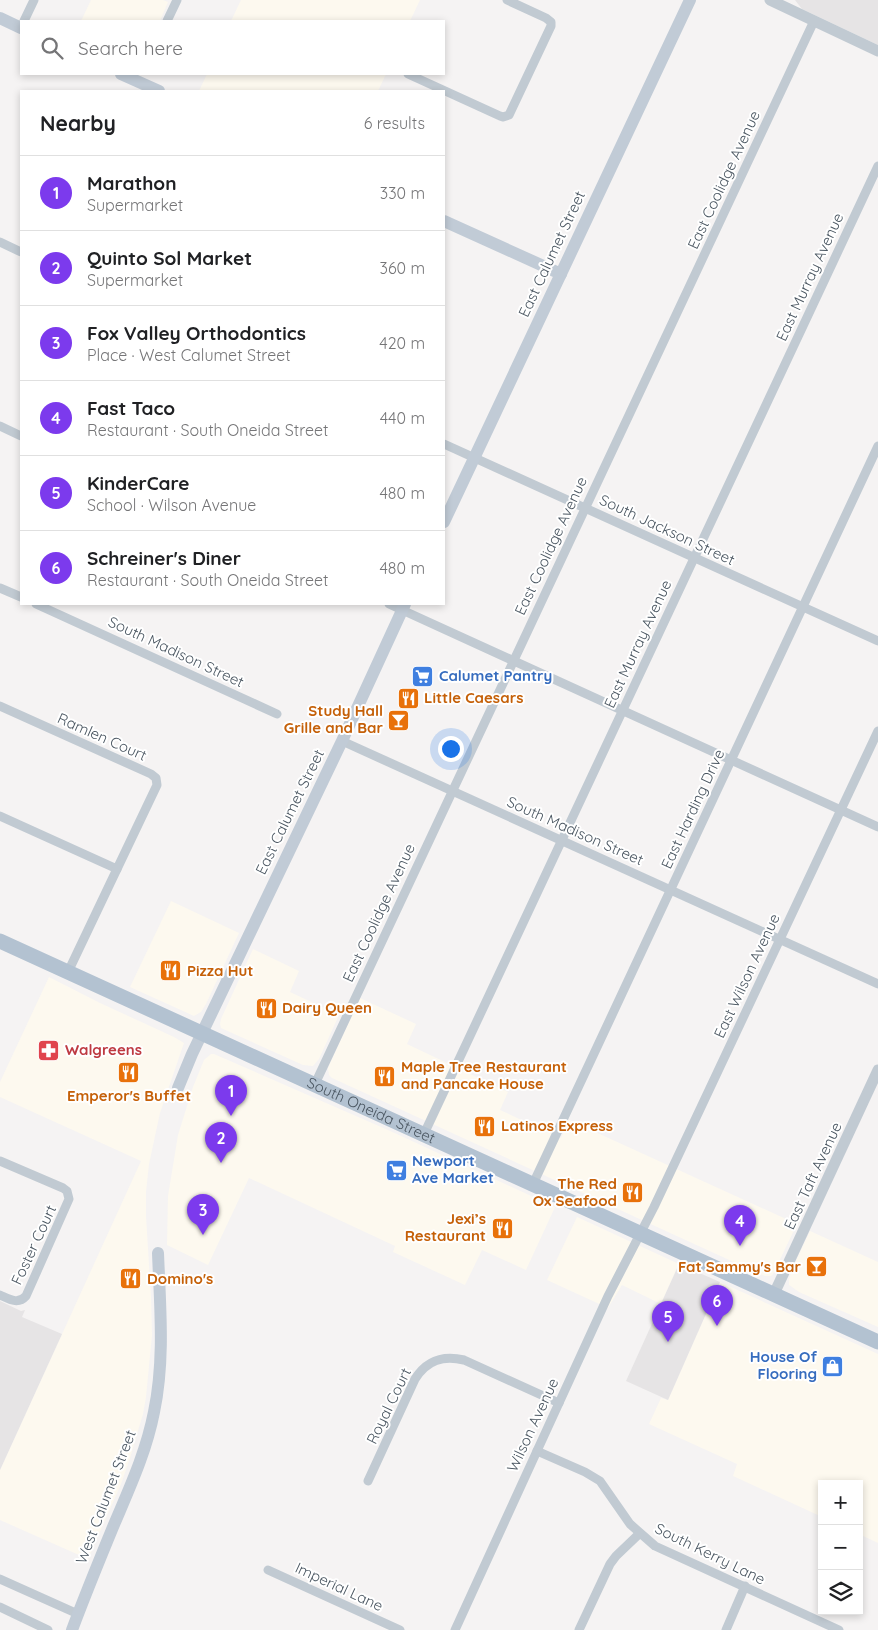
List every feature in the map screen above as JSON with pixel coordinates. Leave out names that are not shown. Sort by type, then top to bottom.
[{"type":"main road","name":"East Calumet Street","points":[[445,520],[690,0]]},
{"type":"main road","points":[[0,18],[20,28]]},
{"type":"main road","points":[[126,75],[141,78],[158,90]]},
{"type":"main road","points":[[445,225],[561,274]]},
{"type":"main road","name":"East Calumet Street","points":[[202,1033],[404,607]]},
{"type":"main road","name":"South Oneida Street","points":[[0,941],[878,1342]]},
{"type":"main road","points":[[178,1088],[202,1033]]},
{"type":"main road","name":"West Calumet Street","points":[[76,1629],[78,1614],[145,1448],[154,1411],[161,1354],[158,1253]]},
{"type":"street","points":[[24,20],[34,0]]},
{"type":"street","points":[[167,20],[177,0]]},
{"type":"street","points":[[445,91],[500,116],[504,117],[509,114],[551,26],[546,18],[507,0]]},
{"type":"street","points":[[770,0],[878,51]]},
{"type":"street","name":"East Coolidge Avenue","points":[[314,1084],[814,20]]},
{"type":"street","points":[[410,75],[443,90]]},
{"type":"street","name":"East Murray Avenue","points":[[424,1134],[560,840],[878,166]]},
{"type":"street","points":[[0,242],[20,252]]},
{"type":"street","points":[[0,426],[20,436]]},
{"type":"street","name":"South Jackson Street","points":[[445,444],[878,642]]},
{"type":"street","name":"East Harding Drive","points":[[533,1184],[878,446]]},
{"type":"street","points":[[0,588],[20,597]]},
{"type":"street","name":"South Madison Street","points":[[38,605],[277,714]]},
{"type":"street","points":[[404,607],[513,660],[878,827]]},
{"type":"street","name":"Ramlen Court","points":[[0,706],[148,772],[156,778],[156,789],[68,972]]},
{"type":"street","name":"East Wilson Avenue","points":[[640,1233],[878,731]]},
{"type":"street","name":"South Madison Street","points":[[342,741],[878,984]]},
{"type":"street","points":[[0,816],[118,868]]},
{"type":"street","name":"East Taft Avenue","points":[[774,1294],[878,1070]]},
{"type":"street","name":"Foster Court","points":[[0,1161],[63,1188],[67,1191],[69,1199],[26,1296],[16,1301],[0,1295]]},
{"type":"street","name":"Wilson Avenue","points":[[455,1630],[558,1403],[640,1233]]},
{"type":"street","name":"Royal Court","points":[[368,1481],[415,1379],[425,1367],[438,1359],[454,1358],[464,1360],[558,1403]]},
{"type":"street","name":"South Kerry Lane","points":[[537,1451],[585,1472],[600,1481],[626,1519],[639,1534],[655,1546],[839,1630]]},
{"type":"street","points":[[578,1630],[610,1564],[639,1534]]},
{"type":"street","name":"Imperial Lane","points":[[268,1570],[400,1630]]},
{"type":"street","points":[[0,1579],[78,1614]]},
{"type":"street","points":[[726,1630],[745,1586]]},
{"type":"street","points":[[0,1607],[48,1630]]},
{"type":"shaded area","points":[[91,0],[163,0],[168,2],[160,20],[81,20]]},
{"type":"shaded area","points":[[241,0],[420,0],[410,20],[231,20]]},
{"type":"shaded area","points":[[795,0],[878,0],[878,45],[802,9]]},
{"type":"shaded area","points":[[207,75],[386,75],[378,90],[199,90]]},
{"type":"shaded area","points":[[171,901],[239,933],[206,1004],[201,1012],[194,1016],[130,987]]},
{"type":"shaded area","points":[[253,949],[299,971],[290,992],[339,1015],[319,1059],[313,1066],[303,1065],[221,1028],[221,1019]]},
{"type":"shaded area","points":[[49,977],[184,1043],[160,1113],[149,1164],[146,1216],[152,1335],[143,1414],[121,1484],[88,1559],[0,1520],[0,1470],[141,1161],[0,1097],[0,1082]]},
{"type":"shaded area","points":[[360,998],[416,1024],[407,1044],[508,1092],[500,1110],[561,1138],[569,1120],[797,1224],[773,1274],[765,1276],[738,1264],[332,1078],[329,1075],[328,1068]]},
{"type":"shaded area","points":[[211,1054],[388,1130],[555,1207],[526,1270],[482,1250],[465,1285],[393,1252],[395,1246],[249,1178],[208,1265],[167,1245],[168,1196],[178,1135],[193,1087],[204,1060]]},
{"type":"shaded area","points":[[577,1217],[679,1264],[661,1304],[622,1285],[608,1308],[547,1280]]},
{"type":"shaded area","points":[[810,1231],[878,1262],[878,1327],[799,1292],[789,1285],[792,1269]]},
{"type":"shaded area","points":[[679,1264],[720,1282],[668,1400],[626,1381]]},
{"type":"shaded area","points":[[720,1282],[878,1354],[878,1543],[863,1536],[863,1480],[818,1480],[818,1515],[733,1476],[737,1464],[649,1424],[661,1398],[668,1400]]},
{"type":"shaded area","points":[[0,1301],[21,1311],[25,1310],[22,1317],[62,1334],[0,1470]]},
{"type":"place","name":"Calumet Pantry","points":[[423,676]]},
{"type":"place","name":"Little Caesars","points":[[408,698]]},
{"type":"place","name":"Study Hall Grille and Bar","points":[[399,720]]},
{"type":"place","name":"Pizza Hut","points":[[171,971]]},
{"type":"place","name":"Dairy Queen","points":[[266,1008]]},
{"type":"place","name":"Walgreens","points":[[49,1050]]},
{"type":"place","name":"Emperor's Buffet","points":[[129,1073]]},
{"type":"place","name":"Maple Tree Restaurant and Pancake House","points":[[385,1076]]},
{"type":"place","name":"Marathon","points":[[231,1116]]},
{"type":"place","name":"Latinos Express","points":[[485,1126]]},
{"type":"place","name":"Quinto Sol Market","points":[[221,1163]]},
{"type":"place","name":"Newport Ave Market","points":[[396,1170]]},
{"type":"place","name":"The Red Ox Seafood","points":[[633,1193]]},
{"type":"place","name":"Jexi’s Restaurant","points":[[502,1228]]},
{"type":"place","name":"Fox Valley Orthodontics","points":[[203,1235]]},
{"type":"place","name":"Fast Taco","points":[[740,1246]]},
{"type":"place","name":"Fat Sammy's Bar","points":[[817,1267]]},
{"type":"place","name":"Domino's","points":[[131,1279]]},
{"type":"place","name":"Schreiner's Diner","points":[[717,1326]]},
{"type":"place","name":"KinderCare","points":[[668,1342]]},
{"type":"place","name":"House Of Flooring","points":[[833,1366]]}]
